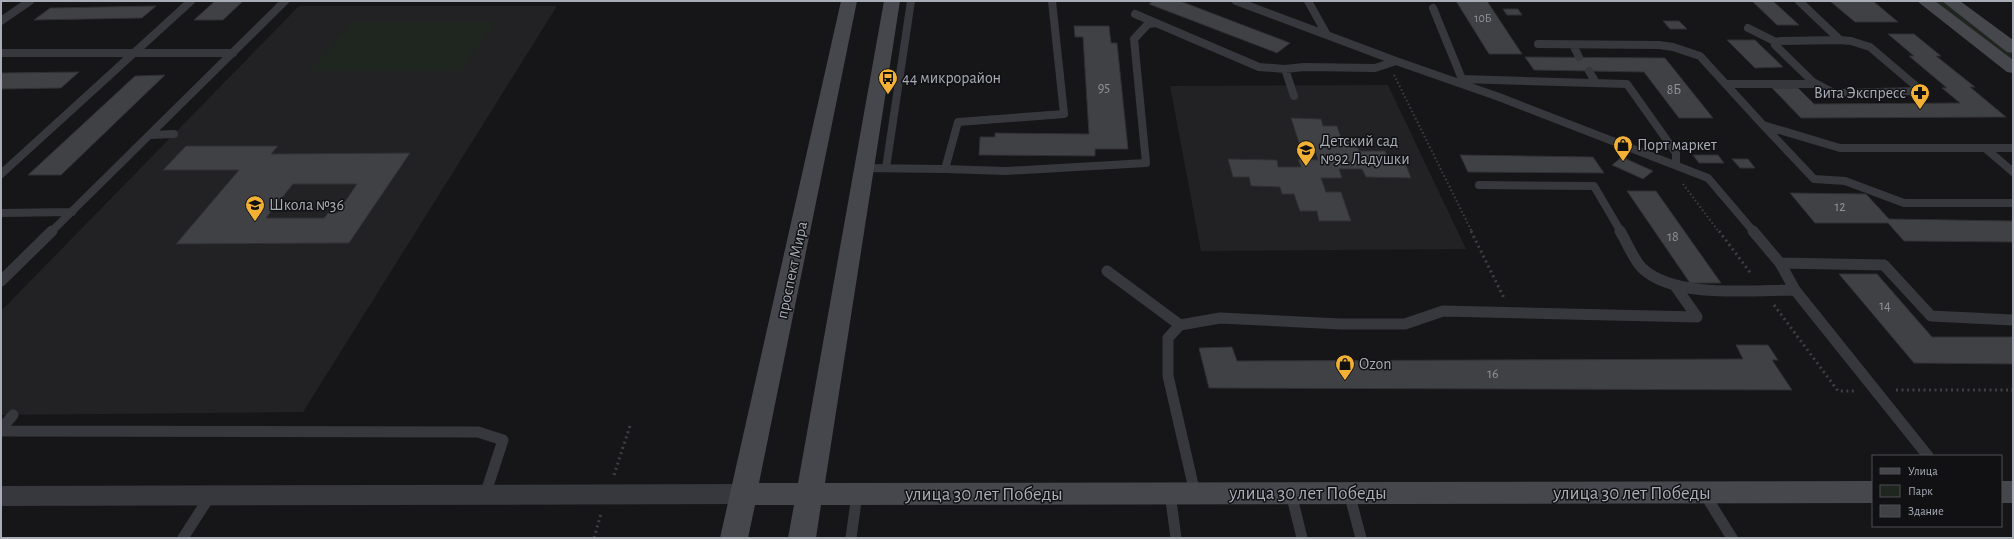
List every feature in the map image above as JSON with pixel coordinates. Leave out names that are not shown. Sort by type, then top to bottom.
[{"type":"street","name":"проспект Мира","points":[[734,538],[849,1]]},
{"type":"street","points":[[802,538],[892,1]]},
{"type":"street","points":[[1925,1],[2013,68]]},
{"type":"street","points":[[1950,1],[2013,48]]},
{"type":"street","name":"улица 30 лет Победы","points":[[744,494],[1872,492]]},
{"type":"street","points":[[2002,492],[2013,492]]},
{"type":"street","points":[[1,496],[744,494]]},
{"type":"lane","points":[[1,21],[30,1]]},
{"type":"lane","points":[[1,174],[191,1]]},
{"type":"lane","points":[[1,281],[285,1]]},
{"type":"lane","points":[[886,168],[911,1]]},
{"type":"lane","points":[[945,169],[958,122],[1064,114],[1052,1]]},
{"type":"lane","points":[[1236,1],[1396,62],[1461,81],[1676,164],[1708,178],[1780,263],[1795,290],[1927,455]]},
{"type":"lane","points":[[1308,1],[1327,35]]},
{"type":"lane","points":[[1799,1],[1840,40]]},
{"type":"lane","points":[[1433,8],[1461,81]]},
{"type":"lane","points":[[1135,14],[1259,67],[1285,69],[1304,67],[1375,68],[1387,66],[1396,62]]},
{"type":"lane","points":[[864,168],[1006,171],[1146,164],[1134,39],[1148,24],[1156,23]]},
{"type":"lane","points":[[1748,28],[1776,42],[1840,40],[1851,41],[1870,47],[1917,87],[1918,91],[1834,93],[1816,84],[1775,45],[1776,42]]},
{"type":"lane","points":[[1538,44],[1659,45],[1673,47],[1700,56],[1814,179],[1845,181],[1904,203],[2013,203]]},
{"type":"lane","points":[[1573,45],[1579,57]]},
{"type":"lane","points":[[1,53],[233,53]]},
{"type":"lane","points":[[1285,69],[1294,96]]},
{"type":"lane","points":[[1589,71],[1596,83]]},
{"type":"lane","points":[[1461,81],[1626,84],[1676,153],[1676,164]]},
{"type":"lane","points":[[1726,84],[1816,84]]},
{"type":"lane","points":[[1763,125],[1840,148],[2013,148]]},
{"type":"lane","points":[[150,135],[174,134]]},
{"type":"lane","points":[[1985,148],[2013,172]]},
{"type":"lane","points":[[1478,185],[1594,186],[1642,268],[1658,279],[1676,287],[1706,290],[1795,290]]},
{"type":"lane","points":[[1,213],[72,212]]},
{"type":"lane","points":[[1780,263],[1884,265],[1931,316],[2012,322]]},
{"type":"lane","points":[[1107,271],[1180,325]]},
{"type":"lane","points":[[1176,538],[1182,493],[1183,435],[1168,376],[1168,338],[1180,325],[1220,318],[1340,324],[1405,324],[1443,312],[1697,317],[1676,287]]},
{"type":"lane","points":[[1,430],[13,415]]},
{"type":"lane","points":[[1,430],[478,432],[503,440],[485,495]]},
{"type":"lane","points":[[1349,493],[1361,538]]},
{"type":"lane","points":[[1704,493],[1732,538]]},
{"type":"lane","points":[[850,538],[857,494]]},
{"type":"lane","points":[[1291,494],[1302,538]]},
{"type":"lane","points":[[183,538],[210,496]]},
{"type":"path","points":[[1387,66],[1393,74],[1511,313]]},
{"type":"shaded area","name":"Школа №36","points":[[299,6],[557,6],[303,412],[1,415],[1,311]]},
{"type":"shaded area","name":"Детский сад №92 Ладушки","points":[[1388,85],[1466,249],[1201,251],[1170,86]]},
{"type":"green space","points":[[1931,1],[1942,1],[2013,54],[2013,63]]},
{"type":"green space","points":[[352,22],[495,22],[461,71],[309,71]]},
{"type":"building","points":[[215,1],[243,1],[223,20],[194,20]]},
{"type":"building","points":[[1153,1],[1180,1],[1290,43],[1277,53],[1149,4]]},
{"type":"building","points":[[1456,1],[1487,1],[1522,54],[1489,54]]},
{"type":"building","points":[[1752,1],[1773,1],[1799,25],[1777,25]]},
{"type":"building","points":[[1830,1],[1873,1],[1898,22],[1855,22]]},
{"type":"building","points":[[156,6],[142,18],[34,20],[50,8]]},
{"type":"building","points":[[1503,9],[1518,9],[1522,15],[1507,15]]},
{"type":"building","points":[[1663,21],[1679,21],[1687,29],[1670,29]]},
{"type":"building","points":[[1074,26],[1109,26],[1111,43],[1117,43],[1128,149],[1095,149],[1095,156],[979,155],[980,137],[995,137],[995,133],[1089,134],[1083,37],[1075,37]]},
{"type":"building","points":[[1888,34],[1914,34],[1941,56],[1936,56],[1975,87],[1970,87],[2006,117],[1801,118],[1772,88],[1798,88],[1814,104],[1960,103],[1942,88],[1947,88],[1909,56],[1914,56]]},
{"type":"building","points":[[1727,40],[1755,40],[1783,67],[1755,68]]},
{"type":"building","points":[[1525,57],[1665,58],[1713,118],[1679,118],[1644,72],[1534,70]]},
{"type":"building","points":[[79,72],[61,88],[1,89],[1,73]]},
{"type":"building","points":[[165,75],[61,175],[28,175],[135,76]]},
{"type":"building","points":[[1291,118],[1321,119],[1323,126],[1337,126],[1342,141],[1355,141],[1359,151],[1385,151],[1389,160],[1404,160],[1411,178],[1366,177],[1362,169],[1339,169],[1342,178],[1321,178],[1326,192],[1341,192],[1351,221],[1319,221],[1317,211],[1300,211],[1294,194],[1282,194],[1280,187],[1251,186],[1249,177],[1233,177],[1228,159],[1277,160],[1278,167],[1301,167],[1298,159],[1318,160],[1313,143],[1299,143]]},
{"type":"building","points":[[186,146],[278,146],[271,154],[410,153],[349,243],[176,244],[239,170],[163,170]],"holes":[[[293,184],[357,184],[337,213],[328,213],[324,218],[266,218]]]},
{"type":"building","points":[[1460,155],[1593,157],[1604,173],[1468,172]]},
{"type":"building","points":[[1693,155],[1718,155],[1724,163],[1699,163]]},
{"type":"building","points":[[1622,157],[1653,171],[1643,179],[1612,165]]},
{"type":"building","points":[[1732,159],[1748,159],[1755,168],[1740,168]]},
{"type":"building","points":[[1627,191],[1656,191],[1721,283],[1690,283]]},
{"type":"building","points":[[1790,193],[1866,194],[1889,219],[2013,221],[2013,242],[1904,241],[1888,223],[1815,223]]},
{"type":"building","points":[[1839,274],[1877,274],[1932,337],[2013,337],[2013,364],[1914,363]]},
{"type":"building","points":[[1736,345],[1768,345],[1778,360],[1772,360],[1792,390],[1209,388],[1199,348],[1232,347],[1237,361],[1743,359]]},
{"type":"place","name":"44 микрорайон","points":[[888,95]]},
{"type":"place","name":"Вита Экспресс","points":[[1920,110]]},
{"type":"place","name":"Порт маркет","points":[[1623,162]]},
{"type":"place","name":"Детский сад №92 Ладушки","points":[[1306,167]]},
{"type":"place","name":"Школа №36","points":[[255,222]]},
{"type":"place","name":"Ozon","points":[[1345,381]]}]
